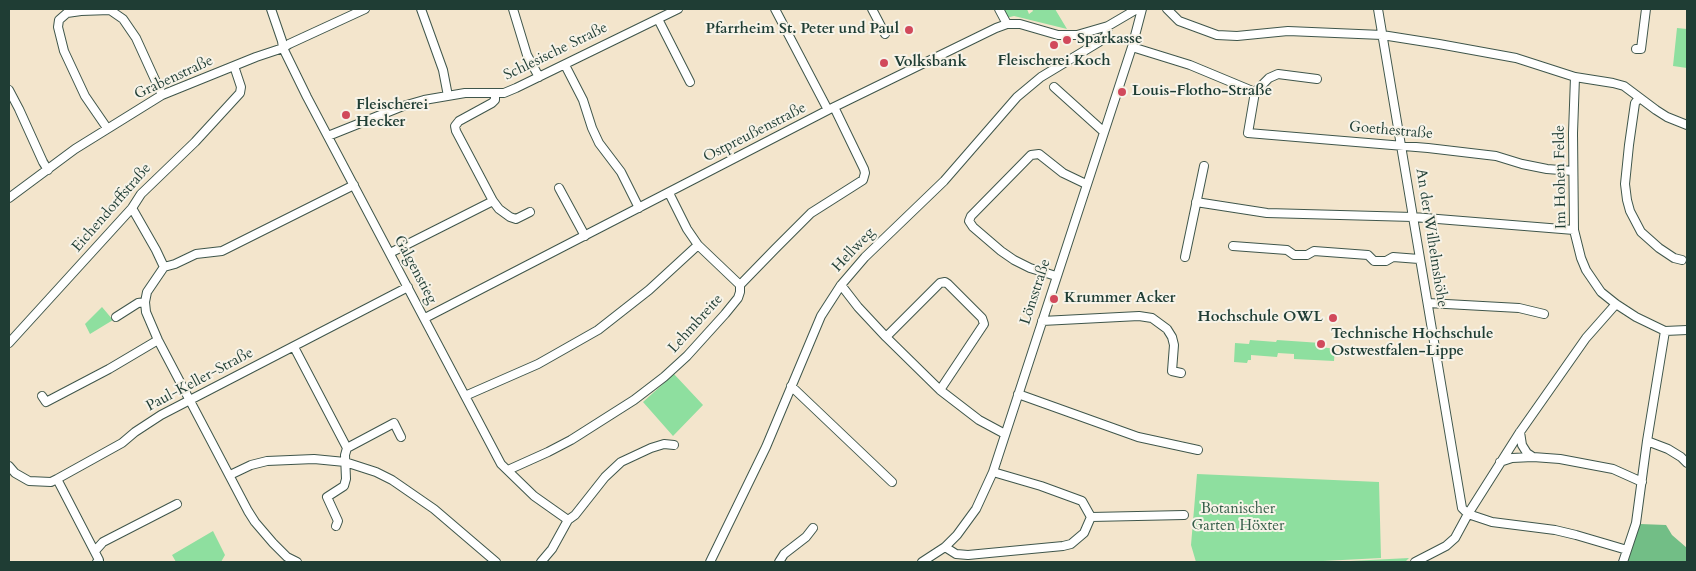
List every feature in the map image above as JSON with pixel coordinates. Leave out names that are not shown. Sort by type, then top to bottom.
[{"type":"street","name":"Galgenstieg","points":[[271,9],[283,48],[494,452],[501,464],[534,496],[568,520]]},
{"type":"street","name":"Grabenstraße","points":[[9,198],[107,128],[162,95],[283,48],[365,9]]},
{"type":"street","points":[[421,9],[442,70],[448,96]]},
{"type":"street","points":[[513,9],[527,55],[539,77]]},
{"type":"street","name":"Schlesische Straße","points":[[328,136],[403,106],[465,93],[495,94],[516,88],[678,9]]},
{"type":"street","points":[[775,9],[831,109]]},
{"type":"street","points":[[872,9],[885,34]]},
{"type":"street","points":[[999,9],[1007,24],[1020,24],[1066,36],[1086,33],[1108,26],[1137,9]]},
{"type":"street","name":"Lönsstraße","points":[[922,562],[945,547],[957,535],[976,510],[993,472],[1132,46],[1142,9]]},
{"type":"street","points":[[1167,9],[1179,21],[1217,35],[1237,36],[1288,31],[1382,35],[1516,58],[1576,77],[1612,82],[1624,86],[1667,117],[1687,125]]},
{"type":"street","name":"An der Wilhelmshöhe","points":[[1378,9],[1462,508],[1468,514]]},
{"type":"street","points":[[1636,49],[1641,50],[1646,9]]},
{"type":"street","points":[[107,128],[85,96],[64,51],[58,27],[59,20],[67,13],[81,10],[110,10],[124,19],[136,38],[162,95]]},
{"type":"street","points":[[658,19],[690,82]]},
{"type":"street","name":"Ostpreußenstraße","points":[[425,318],[831,109],[1007,24]]},
{"type":"street","name":"Hellweg","points":[[710,562],[766,447],[821,316],[841,285],[865,257],[944,181],[1017,97],[1041,77],[1099,42],[1106,36],[1108,26]]},
{"type":"street","points":[[1132,46],[1190,65],[1255,92],[1270,78],[1278,74],[1317,79]]},
{"type":"street","points":[[565,64],[583,100],[599,143],[621,172],[639,208]]},
{"type":"street","name":"Eichendorffstraße","points":[[9,343],[132,208],[141,194],[195,142],[240,93],[242,87],[234,66]]},
{"type":"street","name":"Im Hohen Felde","points":[[1576,77],[1573,171],[1574,230],[1586,270],[1602,292],[1636,317],[1665,331],[1687,330]]},
{"type":"street","points":[[1054,86],[1104,132]]},
{"type":"street","points":[[9,90],[20,109],[48,170]]},
{"type":"street","name":"Goethestraße","points":[[1255,92],[1248,133],[1496,156],[1538,168],[1573,171]]},
{"type":"street","points":[[495,94],[492,103],[459,121],[455,126],[456,131],[493,201],[510,217],[516,218],[530,212]]},
{"type":"street","points":[[1639,98],[1635,103],[1625,184],[1627,200],[1632,216],[1641,232],[1659,248],[1674,258],[1682,260]]},
{"type":"street","name":"Lehmbreite","points":[[508,470],[572,440],[634,400],[664,377],[687,356],[725,314],[738,298],[740,285],[811,213],[863,180],[865,177],[864,169],[831,109]]},
{"type":"street","points":[[1056,276],[1030,268],[1014,260],[973,227],[969,221],[971,216],[1031,155],[1039,154],[1063,174],[1086,184]]},
{"type":"street","points":[[1185,257],[1204,166]]},
{"type":"street","points":[[297,562],[286,559],[255,522],[158,340],[146,312],[145,302],[147,292],[153,280],[164,267],[196,254],[222,251],[354,185]]},
{"type":"street","points":[[559,188],[585,236]]},
{"type":"street","points":[[668,193],[687,229],[698,245],[740,285]]},
{"type":"street","points":[[390,253],[493,201]]},
{"type":"street","points":[[1196,202],[1267,213],[1413,217],[1574,230]]},
{"type":"street","points":[[132,208],[164,267]]},
{"type":"street","points":[[465,396],[538,364],[598,330],[649,290],[698,245]]},
{"type":"street","points":[[1233,246],[1287,250],[1294,255],[1307,255],[1314,251],[1368,255],[1374,261],[1386,261],[1393,256],[1419,259]]},
{"type":"street","points":[[886,337],[940,283],[945,282],[948,284],[982,318],[984,324],[940,390]]},
{"type":"street","points":[[841,285],[858,307],[886,337],[940,390],[979,420],[1005,434]]},
{"type":"street","name":"Paul-Keller-Straße","points":[[9,466],[15,473],[29,481],[50,482],[122,443],[161,415],[408,287]]},
{"type":"street","points":[[116,317],[138,303],[145,302]]},
{"type":"street","points":[[1428,303],[1519,308],[1544,314]]},
{"type":"street","points":[[1419,561],[1446,546],[1455,538],[1520,432],[1586,338],[1616,304]]},
{"type":"street","points":[[1042,321],[1139,316],[1152,318],[1167,329],[1172,337],[1174,345],[1172,371],[1181,373]]},
{"type":"street","points":[[1622,562],[1636,523],[1665,331]]},
{"type":"street","points":[[42,396],[46,402],[158,340]]},
{"type":"street","points":[[294,347],[347,448],[344,486],[327,497],[338,521],[336,526]]},
{"type":"street","points":[[791,386],[892,482]]},
{"type":"street","points":[[1018,394],[1138,437],[1198,450]]},
{"type":"street","points":[[347,448],[394,423],[401,437]]},
{"type":"street","points":[[1520,432],[1522,445],[1527,453],[1533,457]]},
{"type":"street","points":[[1647,441],[1681,456],[1687,463]]},
{"type":"street","points":[[541,562],[556,543],[568,520],[575,515],[605,477],[621,462],[650,448],[664,444],[674,445]]},
{"type":"street","points":[[1500,462],[1512,458],[1533,457],[1568,460],[1613,469],[1642,482]]},
{"type":"street","points":[[230,475],[251,465],[267,461],[314,459],[345,462],[376,472],[392,480],[434,509],[496,562]]},
{"type":"street","points":[[993,472],[1082,501],[1091,517]]},
{"type":"street","points":[[56,479],[95,551],[99,560],[97,562]]},
{"type":"street","points":[[95,551],[103,542],[177,504]]},
{"type":"street","points":[[1468,514],[1492,522],[1576,535],[1627,550]]},
{"type":"street","points":[[1091,517],[1184,515]]},
{"type":"street","points":[[945,547],[956,554],[968,555],[1063,546],[1071,544],[1084,533],[1091,517]]},
{"type":"street","points":[[779,562],[784,554],[806,538],[813,528]]},
{"type":"green space","points":[[1001,9],[1027,9],[1029,14],[1033,11],[1032,9],[1055,9],[1067,29],[1014,16],[1006,18]]},
{"type":"green space","points":[[1677,28],[1687,29],[1687,68],[1673,66]]},
{"type":"green space","points":[[102,307],[113,320],[90,334],[85,324]]},
{"type":"green space","points":[[1250,340],[1321,343],[1321,347],[1335,349],[1334,361],[1294,359],[1294,354],[1278,353],[1277,357],[1251,355],[1251,360],[1248,360],[1247,363],[1234,362],[1235,343],[1249,344]]},
{"type":"green space","points":[[674,374],[703,405],[673,436],[643,402]]},
{"type":"green space","name":"Botanischer Garten Höxter","points":[[1197,474],[1379,482],[1381,558],[1304,562],[1196,562],[1191,545]]},
{"type":"green space","points":[[1640,524],[1666,525],[1672,535],[1687,548],[1687,562],[1626,562]]},
{"type":"green space","points":[[213,531],[225,555],[221,562],[176,562],[172,555]]},
{"type":"green space","points":[[1409,558],[1405,562],[1331,562]]},
{"type":"place","name":"Pfarrheim St. Peter und Paul","points":[[909,30]]},
{"type":"place","name":"Sparkasse","points":[[1067,40]]},
{"type":"place","name":"Fleischerei Koch","points":[[1054,45]]},
{"type":"place","name":"Volksbank","points":[[884,63]]},
{"type":"place","name":"Louis-Flotho-Straße","points":[[1122,92]]},
{"type":"place","name":"Fleischerei Hecker","points":[[346,115]]},
{"type":"place","name":"Krummer Acker","points":[[1054,299]]},
{"type":"place","name":"Hochschule OWL","points":[[1333,318]]},
{"type":"place","name":"Technische Hochschule Ostwestfalen-Lippe","points":[[1321,344]]}]
